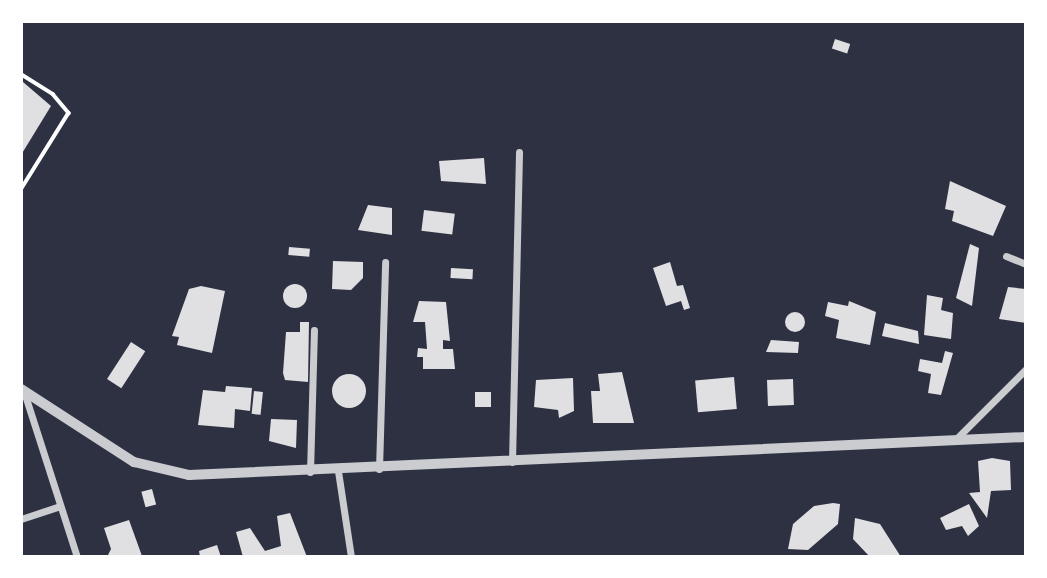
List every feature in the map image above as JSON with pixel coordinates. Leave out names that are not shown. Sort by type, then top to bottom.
[{"type":"street","points":[[512,463],[519,152]]},
{"type":"street","points":[[1006,256],[1026,264]]},
{"type":"street","points":[[379,469],[385,262]]},
{"type":"street","points":[[310,473],[314,330]]},
{"type":"street","points":[[954,441],[1026,369]]},
{"type":"street","points":[[23,390],[134,462],[189,475],[310,473],[1026,437]]},
{"type":"street","points":[[23,390],[77,557]]},
{"type":"street","points":[[338,471],[351,557]]},
{"type":"street","points":[[21,519],[60,506]]},
{"type":"path","points":[[21,74],[53,94],[69,113],[21,190]]},
{"type":"building","points":[[835,39],[850,44],[847,53],[832,49]]},
{"type":"building","points":[[23,82],[51,106],[21,155],[21,85]]},
{"type":"building","points":[[484,158],[486,184],[441,181],[439,161]]},
{"type":"building","points":[[950,181],[1006,206],[993,236],[952,221],[954,211],[945,209]]},
{"type":"building","points":[[368,205],[392,208],[392,235],[358,230]]},
{"type":"building","points":[[424,210],[455,214],[452,235],[421,231]]},
{"type":"building","points":[[970,244],[979,248],[972,306],[956,298]]},
{"type":"building","points":[[289,247],[310,249],[309,257],[288,255]]},
{"type":"building","points":[[333,261],[363,262],[363,278],[351,290],[332,289]]},
{"type":"building","points":[[670,262],[677,286],[683,285],[690,308],[684,310],[681,301],[666,306],[653,268]]},
{"type":"building","points":[[451,268],[473,269],[472,279],[450,278]]},
{"type":"building","points":[[295,284],[306,291],[307,296],[300,307],[295,308],[284,301],[283,296],[290,285]]},
{"type":"building","points":[[201,286],[225,291],[212,353],[177,345],[179,337],[172,336],[189,289]]},
{"type":"building","points":[[1008,287],[1026,289],[1026,323],[999,319]]},
{"type":"building","points":[[927,295],[943,298],[941,310],[953,313],[951,339],[924,335]]},
{"type":"building","points":[[419,301],[446,302],[450,341],[443,340],[443,349],[453,349],[455,369],[423,369],[423,357],[417,357],[418,348],[427,349],[425,322],[413,322]]},
{"type":"building","points":[[849,301],[876,312],[870,345],[836,338],[839,320],[825,316],[828,302],[848,306]]},
{"type":"building","points":[[795,312],[802,315],[805,322],[802,329],[795,332],[788,329],[785,322],[788,315]]},
{"type":"building","points":[[300,322],[309,322],[308,382],[285,380],[283,373],[286,332],[300,332]]},
{"type":"building","points":[[885,323],[918,331],[919,344],[882,336]]},
{"type":"building","points":[[771,340],[799,342],[798,353],[766,352]]},
{"type":"building","points":[[131,342],[145,351],[121,388],[107,379]]},
{"type":"building","points":[[945,351],[953,353],[941,395],[928,393],[931,374],[918,371],[920,359],[942,363]]},
{"type":"building","points":[[622,372],[634,423],[593,423],[591,391],[600,391],[598,374]]},
{"type":"building","points":[[349,374],[361,379],[366,391],[361,403],[349,408],[337,403],[332,391],[337,379]]},
{"type":"building","points":[[734,377],[737,409],[698,412],[695,380]]},
{"type":"building","points":[[573,378],[574,411],[559,418],[558,410],[534,407],[536,380]]},
{"type":"building","points":[[793,379],[794,405],[768,406],[767,380]]},
{"type":"building","points":[[226,386],[252,388],[250,411],[235,409],[234,428],[198,425],[203,390],[225,392]]},
{"type":"building","points":[[254,391],[263,392],[261,415],[252,414]]},
{"type":"building","points":[[475,392],[491,392],[491,407],[475,407]]},
{"type":"building","points":[[271,419],[297,420],[296,448],[269,441]]},
{"type":"building","points":[[992,458],[1010,461],[1011,490],[991,491],[987,518],[969,493],[980,492],[978,461]]},
{"type":"building","points":[[152,489],[156,504],[146,507],[141,492]]},
{"type":"building","points":[[840,504],[838,524],[808,550],[788,549],[793,524],[814,506]]},
{"type":"building","points":[[969,504],[979,526],[968,536],[962,526],[946,530],[940,518]]},
{"type":"building","points":[[290,513],[307,557],[243,557],[236,532],[250,528],[265,551],[281,546],[277,516]]},
{"type":"building","points":[[855,518],[880,524],[901,557],[870,557],[853,539]]},
{"type":"building","points":[[129,520],[142,556],[107,557],[111,549],[104,528]]},
{"type":"building","points":[[217,545],[221,557],[200,557],[199,551]]}]
